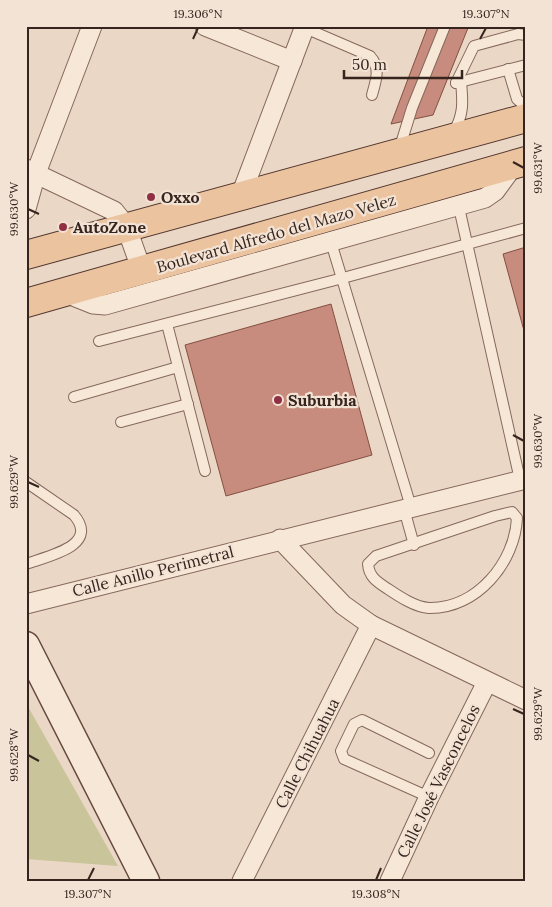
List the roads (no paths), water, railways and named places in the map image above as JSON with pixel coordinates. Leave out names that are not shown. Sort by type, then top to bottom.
[{"type":"main road","points":[[26,255],[241,194],[526,118]]},
{"type":"main road","name":"Boulevard Alfredo del Mazo Velez","points":[[26,303],[142,272],[327,231],[456,194],[520,163]]},
{"type":"main road","points":[[26,645],[146,881]]},
{"type":"street","points":[[26,208],[31,171],[92,26]]},
{"type":"street","points":[[205,26],[292,61]]},
{"type":"street","points":[[241,194],[305,27]]},
{"type":"street","points":[[31,171],[114,211],[126,226],[142,272]]},
{"type":"street","points":[[63,292],[94,304],[105,305],[327,231]]},
{"type":"street","name":"Calle Anillo Perimetral","points":[[26,604],[280,539],[523,480]]},
{"type":"street","points":[[280,539],[343,605],[371,625],[526,700]]},
{"type":"street","name":"Calle Chihuahua","points":[[242,881],[371,625]]},
{"type":"street","name":"Calle José Vasconcelos","points":[[390,881],[429,797],[487,682]]},
{"type":"lane","points":[[399,151],[412,108],[445,26]]},
{"type":"lane","points":[[305,27],[370,56],[376,62],[378,72],[372,94]]},
{"type":"lane","points":[[526,34],[518,34],[474,46],[456,83],[526,65]]},
{"type":"lane","points":[[508,69],[517,100],[526,107]]},
{"type":"lane","points":[[449,138],[460,121],[464,106],[461,82]]},
{"type":"lane","points":[[456,194],[523,480]]},
{"type":"lane","points":[[99,341],[343,278],[526,228]]},
{"type":"lane","points":[[327,231],[343,278],[408,508],[414,545]]},
{"type":"lane","points":[[167,324],[205,471]]},
{"type":"lane","points":[[74,397],[178,367]]},
{"type":"lane","points":[[121,422],[188,404]]},
{"type":"lane","points":[[26,482],[74,514],[80,522],[82,533],[77,542],[70,548],[26,564]]},
{"type":"lane","points":[[512,512],[517,518],[516,535],[499,570],[469,597],[443,607],[427,608],[403,599],[377,582],[369,573],[368,564],[376,556],[414,545],[495,516],[512,512]]},
{"type":"lane","points":[[429,753],[362,720],[354,724],[341,751],[344,759],[429,797]]},
{"type":"place","name":"Oxxo","points":[[151,197]]},
{"type":"place","name":"AutoZone","points":[[63,227]]},
{"type":"place","name":"Suburbia","points":[[278,400]]}]
